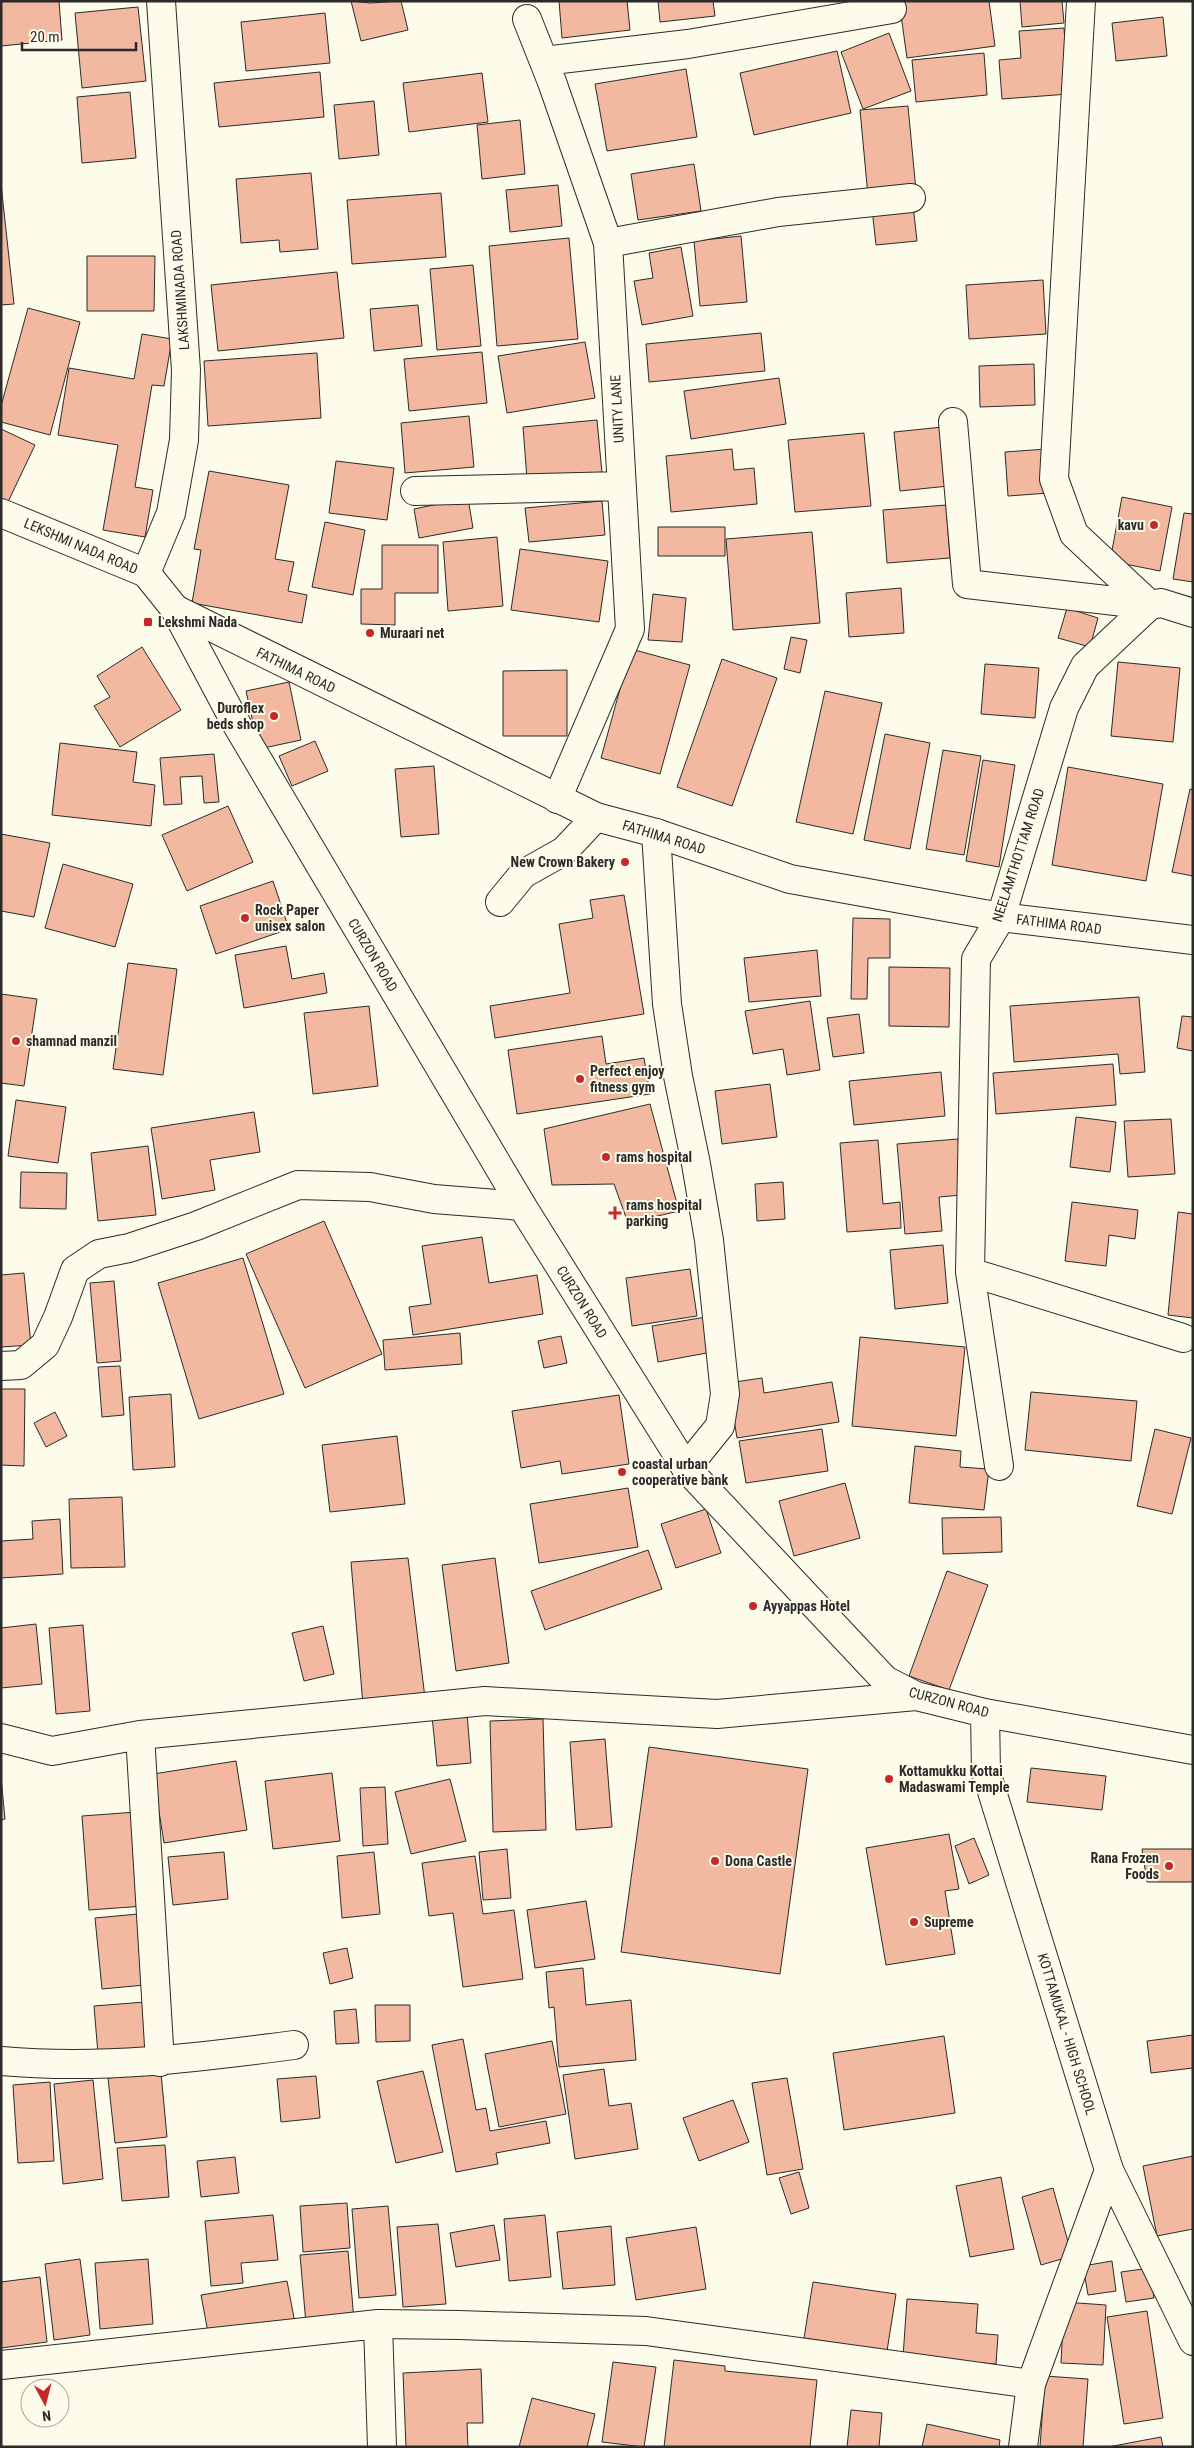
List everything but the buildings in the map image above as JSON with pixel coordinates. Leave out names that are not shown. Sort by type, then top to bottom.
[{"type":"street","name":"LAKSHMINADA ROAD","points":[[146,573],[171,512],[184,440],[186,370],[161,1]]},
{"type":"street","points":[[1081,1],[1054,479],[1074,534],[1150,604]]},
{"type":"street","points":[[544,61],[688,44],[892,9]]},
{"type":"street","name":"UNITY LANE","points":[[527,19],[544,61],[608,244],[630,629],[557,799]]},
{"type":"street","points":[[608,244],[778,212],[911,198]]},
{"type":"street","points":[[953,422],[968,584],[1150,604],[1161,602],[1193,613]]},
{"type":"street","points":[[415,491],[621,486]]},
{"type":"street","name":"LEKSHMI NADA ROAD","points":[[1,513],[146,573],[175,609]]},
{"type":"street","name":"NEELAMTHOTTAM ROAD","points":[[999,1466],[970,1272],[976,959],[1001,917],[1064,708],[1085,666],[1150,604]]},
{"type":"street","name":"FATHIMA ROAD","points":[[175,609],[596,817],[656,833],[790,879],[1001,917],[1193,940]]},
{"type":"street","name":"CURZON ROAD","points":[[175,609],[233,718],[522,1206],[686,1468],[885,1680],[916,1696],[985,1713],[1193,1750]]},
{"type":"street","points":[[500,902],[523,874],[564,851],[596,817]]},
{"type":"street","points":[[656,833],[667,1004],[678,1076],[709,1240],[725,1394],[720,1426],[686,1468]]},
{"type":"street","points":[[1,1366],[21,1365],[44,1345],[58,1317],[75,1270],[99,1254],[129,1248],[196,1226],[298,1185],[370,1187],[434,1199],[522,1206]]},
{"type":"street","points":[[970,1272],[1183,1338]]},
{"type":"street","points":[[1,1738],[52,1751],[140,1735],[485,1701],[717,1714],[916,1696]]},
{"type":"street","name":"KOTTAMUKAL - HIGH SCHOOL","points":[[985,1713],[986,1772],[1109,2170],[1193,2341]]},
{"type":"street","points":[[140,1735],[160,2062]]},
{"type":"street","points":[[1,2061],[97,2065],[160,2062],[294,2046]]},
{"type":"street","points":[[1023,2447],[1032,2384],[1109,2170]]},
{"type":"street","points":[[1,2365],[378,2324],[460,2324],[646,2331],[1032,2384]]},
{"type":"street","points":[[378,2324],[382,2447]]},
{"type":"place","name":"kavu","points":[[1154,525]]},
{"type":"place","name":"Lekshmi Nada","points":[[148,622]]},
{"type":"place","name":"Muraari net","points":[[370,633]]},
{"type":"place","name":"Duroflex beds shop","points":[[274,716]]},
{"type":"place","name":"New Crown Bakery","points":[[625,862]]},
{"type":"place","name":"Rock Paper unisex salon","points":[[245,918]]},
{"type":"place","name":"shamnad manzil","points":[[16,1041]]},
{"type":"place","name":"Perfect enjoy fitness gym","points":[[580,1079]]},
{"type":"place","name":"rams hospital","points":[[606,1157]]},
{"type":"place","name":"rams hospital parking","points":[[615,1213]]},
{"type":"place","name":"coastal urban cooperative bank","points":[[622,1472]]},
{"type":"place","name":"Ayyappas Hotel","points":[[753,1606]]},
{"type":"place","name":"Kottamukku Kottai Madaswami Temple","points":[[889,1779]]},
{"type":"place","name":"Dona Castle","points":[[715,1861]]},
{"type":"place","name":"Rana Frozen Foods","points":[[1169,1866]]},
{"type":"place","name":"Supreme","points":[[914,1922]]}]
